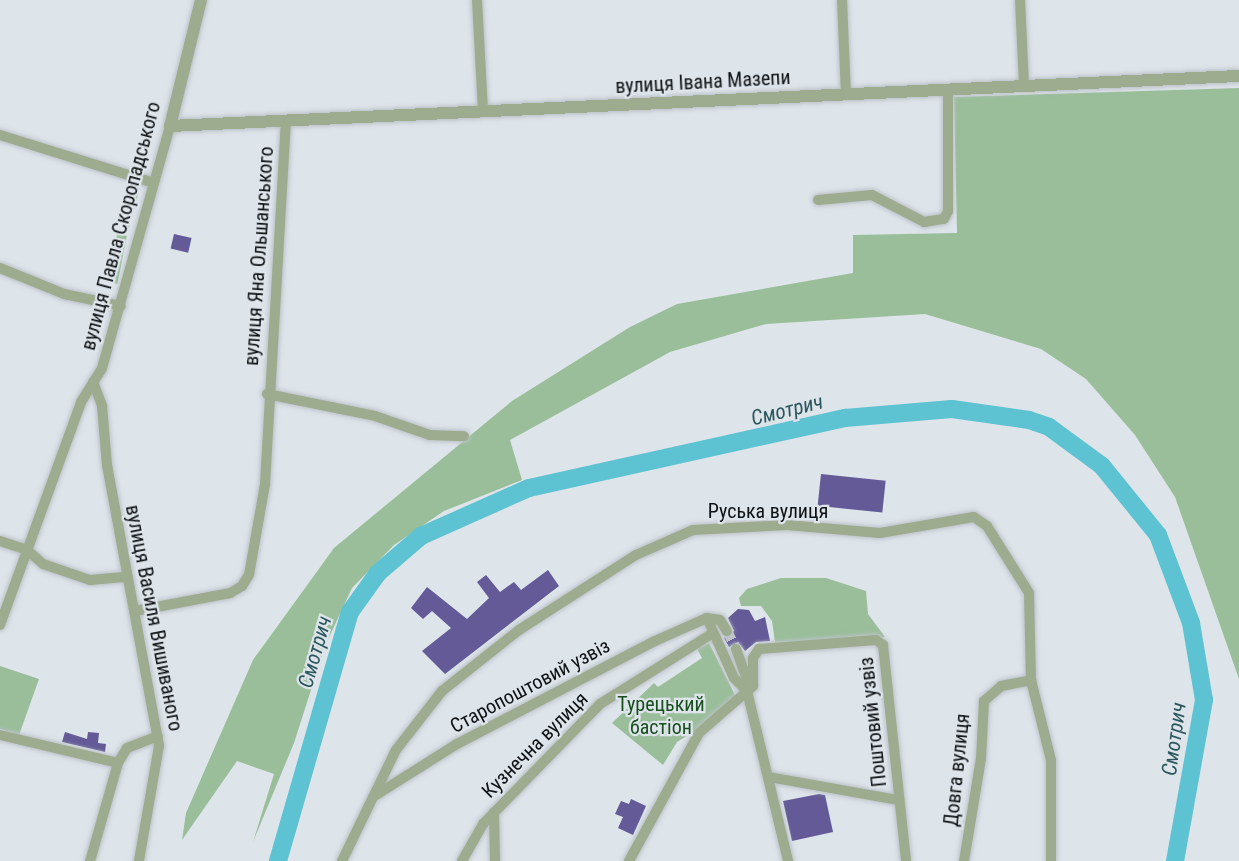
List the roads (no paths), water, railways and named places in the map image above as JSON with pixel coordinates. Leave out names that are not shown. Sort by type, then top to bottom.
[{"type":"street","name":"вулиця Павла Скоропадського","points":[[0,625],[81,402],[93,382],[121,306],[170,126],[201,0]]},
{"type":"street","points":[[477,0],[483,112]]},
{"type":"street","points":[[842,0],[846,94]]},
{"type":"street","points":[[1020,0],[1024,86]]},
{"type":"street","name":"вулиця Івана Мазепи","points":[[170,126],[1239,76]]},
{"type":"street","points":[[818,200],[872,195],[924,222],[944,219],[948,211],[948,90]]},
{"type":"street","name":"вулиця Яна Ольшанського","points":[[135,611],[230,593],[246,582],[265,484],[267,393],[286,121]]},
{"type":"street","points":[[0,135],[154,183]]},
{"type":"street","points":[[0,268],[64,294],[121,306]]},
{"type":"street","name":"вулиця Василя Вишиваного","points":[[93,382],[102,405],[127,577],[158,736],[157,778],[139,861]]},
{"type":"street","name":"вулиця Яна Ольшанського","points":[[267,393],[375,416],[430,435],[464,436]]},
{"type":"street","name":"Руська вулиця","points":[[342,861],[396,750],[442,691],[556,605],[636,555],[693,530],[787,525],[894,533],[974,517],[987,526],[1029,593],[1031,680],[1052,760],[1051,861]]},
{"type":"street","points":[[0,541],[27,550],[43,564],[90,580],[127,577]]},
{"type":"street","points":[[707,618],[720,620],[727,631]]},
{"type":"street","points":[[707,618],[737,684],[747,691]]},
{"type":"street","name":"Старопоштовий узвіз","points":[[376,795],[457,744],[707,618]]},
{"type":"street","name":"Кузнечна вулиця","points":[[462,861],[494,812],[600,704],[713,633]]},
{"type":"street","name":"Поштовий узвіз","points":[[747,691],[755,682],[753,658],[759,649],[881,641],[906,861]]},
{"type":"street","points":[[736,649],[749,684],[747,691],[788,861]]},
{"type":"street","name":"Довга вулиця","points":[[964,861],[981,758],[984,700],[1000,686],[1031,680]]},
{"type":"street","points":[[630,861],[699,733],[747,691]]},
{"type":"street","points":[[0,735],[118,763]]},
{"type":"street","points":[[90,861],[118,763],[127,748],[158,736]]},
{"type":"street","points":[[769,777],[898,800]]},
{"type":"street","points":[[494,812],[495,861]]},
{"type":"waterway","name":"Смотрич","points":[[278,861],[350,612],[378,573],[421,536],[529,488],[845,418],[952,409],[1029,420],[1049,427],[1102,466],[1158,535],[1191,623],[1204,700],[1175,861]]},
{"type":"tunnel","points":[[727,631],[736,649]]},
{"type":"park label","name":"Турецький бастіон","points":[[661,716]]}]
